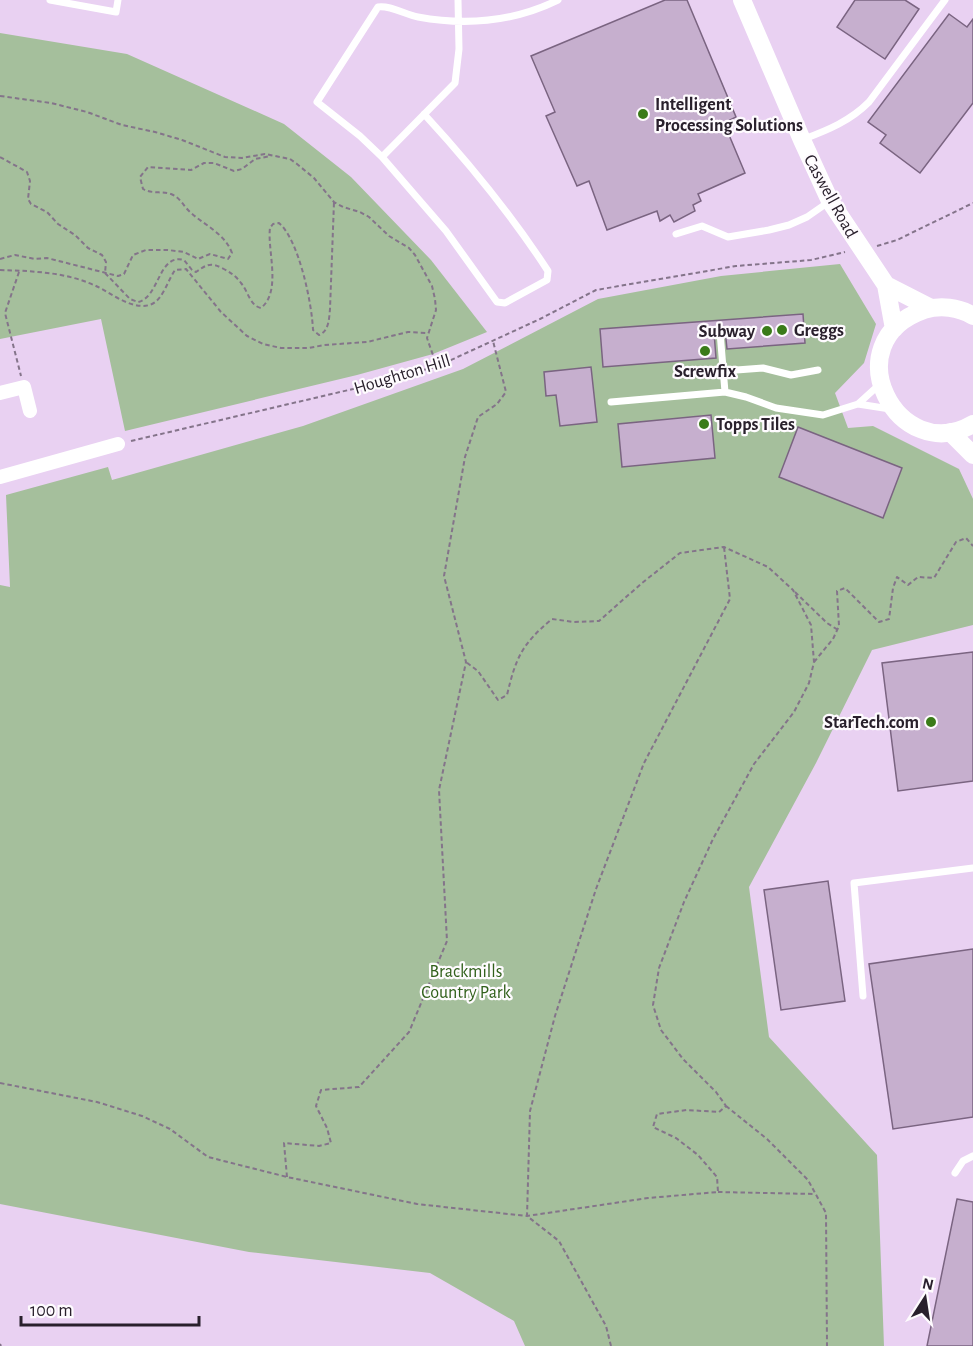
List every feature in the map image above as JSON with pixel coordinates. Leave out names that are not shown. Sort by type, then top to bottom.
[{"type":"street","name":"Caswell Road","points":[[742,1],[830,201],[886,285],[894,328]]},
{"type":"street","name":"Caswell Road","points":[[886,285],[931,308]]},
{"type":"street","points":[[973,316],[951,307],[931,308],[911,315],[894,328],[884,345],[879,364],[880,384],[885,397],[893,409],[909,423],[929,431],[950,432],[973,424]]},
{"type":"street","points":[[0,393],[24,387],[30,411]]},
{"type":"street","points":[[950,432],[973,455]]},
{"type":"street","points":[[0,477],[118,444]]},
{"type":"lane","points":[[50,0],[116,12],[118,0]]},
{"type":"lane","points":[[382,157],[452,87],[457,79],[458,0]]},
{"type":"lane","points":[[424,114],[474,169],[505,208],[548,271],[547,280],[505,303],[497,302],[441,224],[382,157],[360,135],[317,104],[317,101],[378,7],[421,17],[459,22],[482,22],[529,13],[558,0]]},
{"type":"lane","points":[[802,140],[857,114],[869,102],[945,0]]},
{"type":"lane","points":[[676,234],[702,226],[728,237],[769,230],[807,217],[830,201]]},
{"type":"lane","points":[[720,333],[725,392]]},
{"type":"lane","points":[[723,371],[763,368],[790,375],[819,370]]},
{"type":"lane","points":[[610,402],[725,392],[746,396],[776,408],[823,415],[858,404],[880,384]]},
{"type":"lane","points":[[858,404],[893,409]]},
{"type":"lane","points":[[863,996],[854,883],[973,868]]},
{"type":"lane","points":[[955,1173],[963,1161],[973,1156]]},
{"type":"path","points":[[0,96],[51,103],[87,112],[122,126],[182,140],[225,157],[242,158],[265,154],[290,159],[304,169],[334,202],[369,217],[389,236],[409,248],[415,255],[432,286],[435,299],[436,310],[428,333],[430,350],[438,366]]},
{"type":"path","points":[[0,157],[27,172],[30,181],[28,199],[31,204],[47,212],[57,224],[75,235],[88,248],[102,255],[106,262],[105,273]]},
{"type":"path","points":[[0,259],[15,255],[34,259],[47,258],[94,268],[111,275],[124,275],[133,255],[146,250],[184,252],[198,259],[210,254],[227,260],[231,255],[228,244],[206,223],[169,193],[151,193],[142,189],[140,177],[146,168],[192,170],[204,163],[213,163],[234,171],[242,169],[259,157],[280,157]]},
{"type":"path","points":[[105,273],[130,298],[138,302],[148,297],[165,267],[171,261],[184,260],[196,272],[204,265],[214,264],[237,278],[251,301],[256,307],[261,308],[266,304],[272,282],[269,232],[273,224],[279,223],[285,228],[302,268],[313,316],[313,330],[322,335],[325,332],[330,309],[334,202]]},
{"type":"path","points":[[872,247],[897,240],[973,203]]},
{"type":"path","name":"Houghton Hill","points":[[118,444],[343,392],[438,366],[596,290],[736,266],[811,260],[833,255]]},
{"type":"path","points":[[0,270],[67,276],[95,285],[134,305],[144,306],[157,301],[175,270],[186,269],[221,312],[247,336],[263,344],[277,347],[309,348],[367,342],[408,332],[428,333]]},
{"type":"path","points":[[19,272],[5,313],[24,387]]},
{"type":"path","points":[[287,1177],[284,1143],[319,1146],[331,1143],[327,1128],[316,1106],[321,1090],[359,1087],[409,1032],[447,941],[439,790],[466,662],[444,576],[465,457],[478,417],[497,404],[506,392],[493,341]]},
{"type":"path","points":[[814,662],[833,639],[839,627],[837,591],[845,588],[879,622],[889,619],[893,588],[897,577],[909,585],[918,577],[934,578],[956,543],[966,538],[973,546]]},
{"type":"path","points":[[466,662],[487,682],[498,700],[507,695],[516,661],[531,636],[552,619],[574,622],[599,621],[680,552],[724,547],[768,567],[826,623],[838,630]]},
{"type":"path","points":[[527,1216],[530,1111],[555,1016],[596,889],[644,763],[730,599],[724,547]]},
{"type":"path","points":[[793,590],[811,625],[814,662],[809,683],[794,712],[754,764],[713,839],[684,902],[659,968],[653,1005],[660,1030],[683,1059],[716,1092],[726,1106],[767,1139],[808,1180],[826,1213],[827,1346]]},
{"type":"path","points":[[0,1083],[97,1102],[142,1116],[170,1129],[208,1157],[287,1177],[417,1204],[527,1216],[648,1198],[718,1192],[816,1194]]},
{"type":"path","points":[[718,1192],[717,1177],[698,1155],[676,1138],[653,1127],[657,1114],[687,1110],[719,1112],[726,1106]]},
{"type":"path","points":[[527,1216],[559,1241],[606,1326],[611,1346]]},
{"type":"green space","points":[[0,33],[127,54],[284,124],[351,177],[431,260],[487,332],[433,354],[357,375],[125,431],[101,319],[0,339]]},
{"type":"green space","name":"Brackmills Country Park","points":[[840,264],[876,324],[864,363],[835,393],[848,428],[873,426],[959,469],[973,499],[973,625],[872,650],[816,763],[749,887],[769,1037],[877,1155],[884,1346],[525,1346],[514,1321],[430,1273],[249,1252],[0,1204],[0,585],[10,587],[6,495],[108,467],[112,480],[303,426],[463,369],[598,299],[721,276]]},
{"type":"building","name":"Intelligent Processing Solutions","points":[[665,0],[687,0],[736,117],[724,123],[745,173],[698,194],[701,201],[693,205],[695,211],[674,222],[670,215],[660,221],[657,211],[607,230],[589,181],[577,186],[546,116],[555,112],[531,56]]},
{"type":"building","points":[[855,0],[905,0],[919,9],[885,59],[837,27]]},
{"type":"building","points":[[949,14],[967,27],[973,19],[973,103],[920,173],[880,143],[886,135],[868,122]]},
{"type":"building","points":[[803,314],[805,343],[727,349],[725,329],[719,327],[714,332],[716,358],[603,367],[600,329]]},
{"type":"building","points":[[591,367],[597,422],[560,426],[556,395],[546,396],[544,372]]},
{"type":"building","points":[[711,415],[715,458],[622,467],[618,424]]},
{"type":"building","points":[[798,427],[902,468],[883,518],[779,477]]},
{"type":"building","name":"StarTech.com","points":[[973,652],[973,781],[898,791],[882,663]]},
{"type":"building","points":[[828,881],[845,1001],[781,1010],[764,890]]},
{"type":"building","points":[[973,949],[973,1117],[893,1129],[869,964]]},
{"type":"building","points":[[957,1199],[973,1202],[973,1346],[927,1346]]},
{"type":"place","name":"Intelligent Processing Solutions","points":[[643,114]]},
{"type":"place","name":"Greggs","points":[[782,330]]},
{"type":"place","name":"Subway","points":[[767,331]]},
{"type":"place","name":"Screwfix","points":[[705,351]]},
{"type":"place","name":"Topps Tiles","points":[[704,424]]},
{"type":"place","name":"StarTech.com","points":[[931,722]]}]
